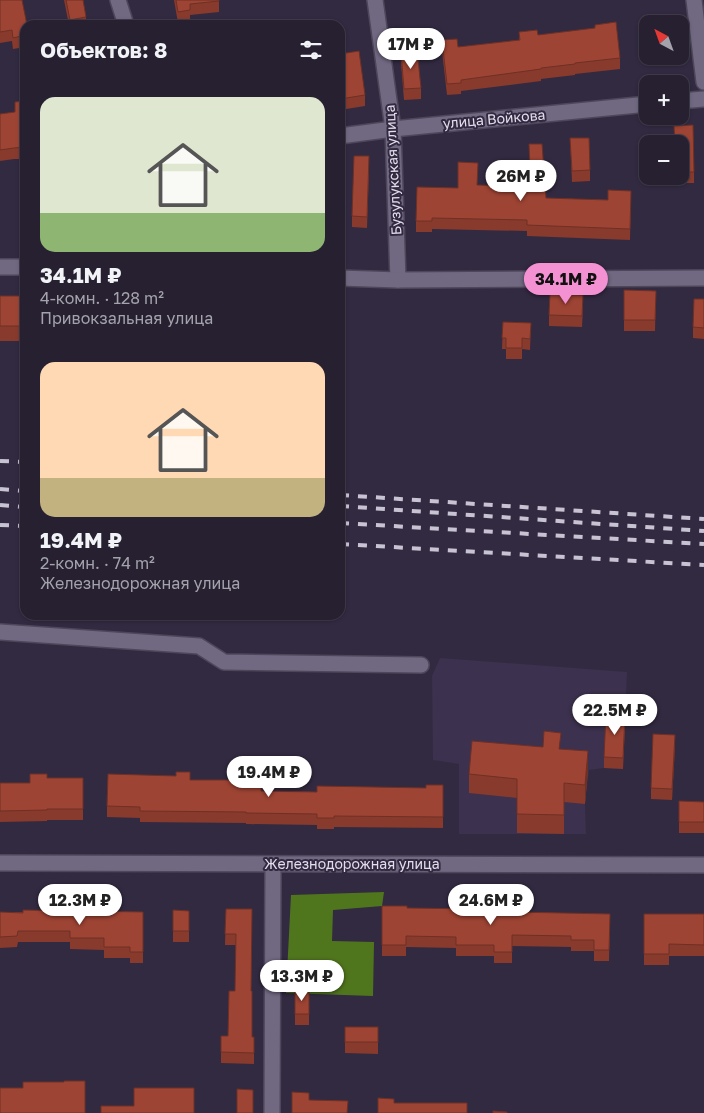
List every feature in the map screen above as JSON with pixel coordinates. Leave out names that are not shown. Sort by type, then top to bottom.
[{"type":"street","points":[[118,0],[124,20]]},
{"type":"street","name":"Бузулукская улица","points":[[374,0],[393,129],[398,280]]},
{"type":"street","points":[[694,0],[704,82]]},
{"type":"street","points":[[689,100],[704,99]]},
{"type":"street","name":"улица Войкова","points":[[345,135],[639,105]]},
{"type":"street","points":[[0,267],[20,267]]},
{"type":"street","points":[[345,278],[398,280],[704,278]]},
{"type":"street","points":[[0,632],[199,646],[224,662],[421,665]]},
{"type":"street","name":"Железнодорожная улица","points":[[0,863],[704,865]]},
{"type":"street","points":[[272,1113],[273,864]]},
{"type":"shaded area","points":[[440,658],[627,672],[623,769],[604,768],[589,770],[585,804],[586,834],[459,834],[459,764],[433,760],[432,676]]},
{"type":"green space","points":[[384,892],[382,906],[333,910],[332,941],[374,942],[373,996],[286,993],[291,895]]},
{"type":"building","points":[[0,0],[22,0],[26,20],[20,20],[20,36],[13,38],[12,30],[0,32]]},
{"type":"building","points":[[66,0],[83,0],[86,17],[70,20]]},
{"type":"building","points":[[176,0],[219,1],[190,4],[190,10],[178,12]]},
{"type":"building","points":[[616,22],[620,58],[461,80],[461,83],[447,84],[442,40],[457,39],[458,47],[520,40],[519,32],[537,30],[538,35],[595,28],[595,25]]},
{"type":"building","points":[[417,50],[421,88],[404,89],[401,52]]},
{"type":"building","points":[[359,51],[365,95],[345,98],[345,53]]},
{"type":"building","points":[[15,102],[20,102],[20,148],[0,150],[0,114],[15,112]]},
{"type":"building","points":[[693,125],[694,172],[689,172],[689,135],[674,135],[674,126]]},
{"type":"building","points":[[570,138],[589,138],[590,170],[572,171]]},
{"type":"building","points":[[529,144],[542,144],[546,198],[608,200],[608,190],[631,191],[630,229],[527,225],[527,220],[432,218],[432,221],[416,221],[417,187],[458,188],[458,162],[478,163],[477,185],[505,186],[504,191],[531,191]]},
{"type":"building","points":[[354,156],[369,156],[367,217],[352,216]]},
{"type":"building","points":[[624,290],[656,291],[655,320],[624,320]]},
{"type":"building","points":[[550,294],[583,295],[582,316],[549,315]]},
{"type":"building","points":[[0,296],[20,296],[20,326],[0,326]]},
{"type":"building","points":[[694,299],[704,299],[704,328],[693,327]]},
{"type":"building","points":[[503,322],[531,323],[530,339],[522,338],[522,348],[506,348],[506,338],[502,338]]},
{"type":"building","points":[[606,714],[625,714],[623,758],[604,757]]},
{"type":"building","points":[[544,731],[561,733],[559,749],[588,751],[585,785],[564,783],[564,815],[517,814],[517,779],[469,774],[472,741],[543,747]]},
{"type":"building","points":[[653,734],[675,735],[672,789],[651,788]]},
{"type":"building","points":[[176,772],[190,772],[190,780],[261,780],[261,791],[317,792],[317,786],[426,788],[426,785],[443,785],[443,817],[334,816],[334,818],[317,818],[317,814],[140,811],[140,807],[107,806],[108,774],[176,776]]},
{"type":"building","points":[[30,774],[47,774],[47,778],[83,778],[83,809],[0,811],[0,783],[30,783]]},
{"type":"building","points":[[679,801],[704,802],[704,822],[679,822]]},
{"type":"building","points":[[382,906],[610,914],[609,950],[594,950],[594,940],[571,940],[571,936],[512,935],[512,952],[494,952],[494,945],[456,945],[456,937],[406,936],[406,945],[382,945]]},
{"type":"building","points":[[226,909],[252,909],[251,991],[254,1053],[221,1052],[221,1036],[228,1036],[229,991],[235,991],[236,934],[225,934]]},
{"type":"building","points":[[23,910],[143,912],[143,952],[130,952],[130,947],[104,947],[104,938],[70,938],[70,931],[18,931],[17,936],[0,937],[0,912],[23,913]]},
{"type":"building","points":[[173,910],[189,911],[189,931],[173,931]]},
{"type":"building","points":[[644,914],[704,914],[704,945],[669,944],[669,954],[644,954]]},
{"type":"building","points":[[295,990],[309,990],[309,1014],[295,1014]]},
{"type":"building","points":[[345,1027],[378,1027],[378,1042],[345,1042]]},
{"type":"building","points":[[85,1081],[85,1113],[0,1113],[0,1088],[23,1088],[23,1082]]},
{"type":"building","points":[[134,1088],[194,1088],[194,1113],[101,1113],[101,1106],[134,1106]]},
{"type":"building","points":[[237,1089],[253,1090],[253,1113],[237,1113]]},
{"type":"building","points":[[292,1092],[309,1093],[309,1100],[348,1101],[347,1113],[292,1113]]},
{"type":"building","points":[[378,1098],[394,1099],[394,1103],[467,1103],[467,1113],[378,1113]]},
{"type":"building","points":[[493,1111],[507,1112],[507,1113],[493,1113]]},
{"type":"railway","points":[[0,461],[20,462]]},
{"type":"railway","points":[[0,489],[20,491]]},
{"type":"railway","points":[[345,495],[704,519]]},
{"type":"railway","points":[[0,505],[20,507]]},
{"type":"railway","points":[[345,506],[704,531]]},
{"type":"railway","points":[[345,523],[704,544]]},
{"type":"railway","points":[[0,525],[20,526]]},
{"type":"railway","points":[[345,544],[704,565]]}]
